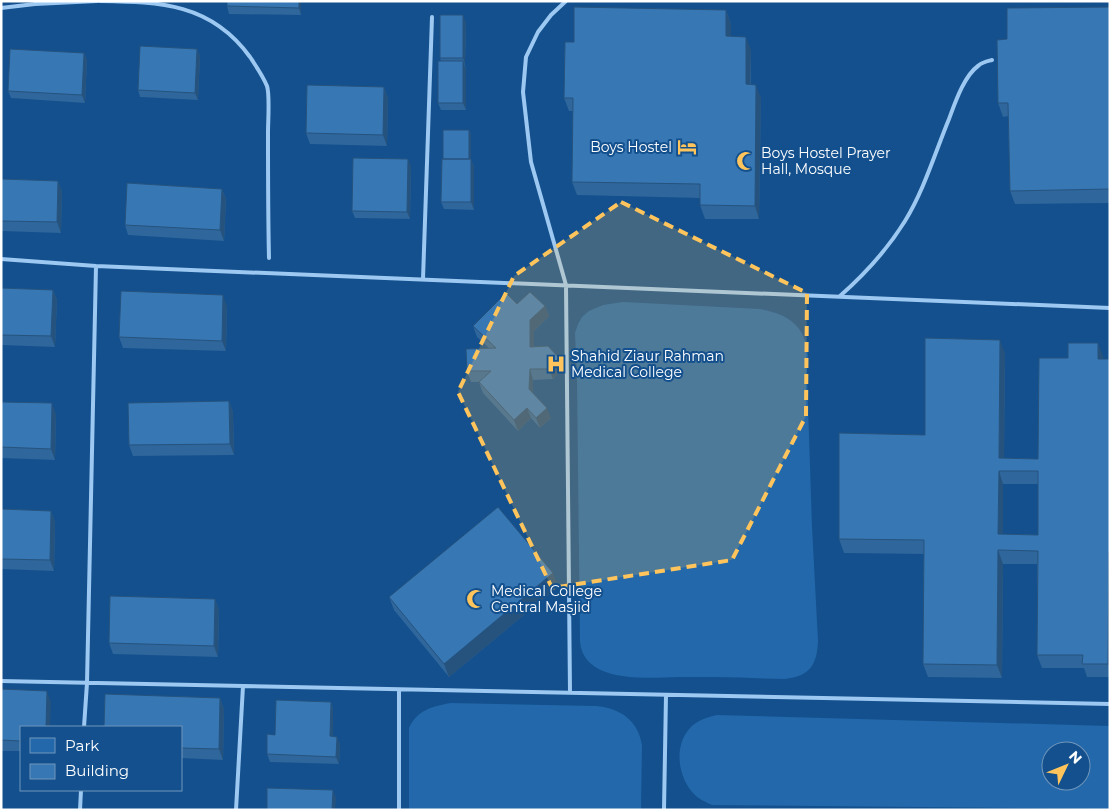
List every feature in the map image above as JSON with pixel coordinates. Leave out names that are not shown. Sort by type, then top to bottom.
[{"type":"lane","points":[[1,8],[35,4],[99,1],[169,6],[190,10],[207,18],[235,40],[254,63],[268,89],[269,258]]},
{"type":"lane","points":[[566,1],[551,15],[538,32],[526,57],[523,92],[531,162],[566,285],[570,693]]},
{"type":"lane","points":[[422,279],[432,17]]},
{"type":"lane","points":[[840,296],[872,265],[905,220],[925,181],[963,86],[978,66],[992,60]]},
{"type":"lane","points":[[1,259],[96,266],[1110,308]]},
{"type":"lane","points":[[84,726],[87,683],[96,266]]},
{"type":"lane","points":[[1,681],[1110,704]]},
{"type":"lane","points":[[236,810],[243,686]]},
{"type":"lane","points":[[399,690],[399,810]]},
{"type":"lane","points":[[664,810],[666,695]]},
{"type":"lane","points":[[80,810],[81,791]]},
{"type":"highlighted area","points":[[621,202],[807,293],[806,416],[732,560],[552,588],[458,392],[514,276]]},
{"type":"green space","points":[[623,302],[760,309],[778,314],[793,322],[803,335],[808,355],[812,526],[818,641],[814,663],[811,668],[801,675],[785,679],[619,676],[605,672],[593,665],[584,656],[580,642],[575,333],[582,317],[589,311],[603,305]]},
{"type":"green space","points":[[451,703],[596,706],[613,709],[632,722],[640,736],[642,745],[641,810],[409,810],[409,728],[416,717],[426,710]]},
{"type":"green space","points":[[717,715],[1110,726],[1110,809],[712,805],[699,798],[689,788],[681,772],[680,762],[681,744],[685,735],[693,725]]},
{"type":"building","points":[[227,1],[299,1],[299,8],[227,6]]},
{"type":"building","points":[[574,7],[726,10],[726,36],[746,37],[746,84],[756,85],[755,206],[700,205],[700,184],[572,182],[573,98],[564,98],[565,42],[574,42]]},
{"type":"building","points":[[1110,7],[1110,189],[1010,191],[1008,103],[998,103],[997,40],[1007,39],[1007,8]]},
{"type":"building","points":[[440,15],[463,15],[463,58],[440,58]]},
{"type":"building","points":[[140,46],[197,49],[195,93],[138,90]]},
{"type":"building","points":[[10,49],[84,53],[82,95],[8,91]]},
{"type":"building","points":[[438,61],[463,61],[463,103],[438,103]]},
{"type":"building","points":[[307,85],[384,87],[383,135],[306,133]]},
{"type":"building","points":[[443,130],[469,130],[469,159],[443,159]]},
{"type":"building","points":[[353,158],[408,159],[407,212],[352,211]]},
{"type":"building","points":[[442,159],[471,159],[471,202],[441,202]]},
{"type":"building","points":[[1,179],[58,181],[57,222],[1,221]]},
{"type":"building","points":[[127,183],[222,189],[220,230],[125,225]]},
{"type":"building","points":[[1,288],[53,290],[51,336],[1,335]]},
{"type":"building","points":[[121,291],[223,295],[222,341],[119,337]]},
{"type":"building","points":[[530,292],[545,306],[530,320],[530,347],[548,346],[559,358],[549,369],[530,369],[529,389],[547,408],[536,418],[527,408],[514,420],[479,382],[491,371],[467,371],[466,349],[496,348],[473,326],[506,293],[517,304]]},
{"type":"building","points":[[925,338],[1000,340],[999,458],[1038,459],[1039,358],[1068,358],[1068,343],[1098,343],[1098,359],[1110,359],[1108,664],[1082,664],[1083,655],[1037,655],[1038,551],[998,550],[997,665],[923,664],[924,540],[839,539],[839,433],[925,435]],"holes":[[[999,471],[1038,471],[1038,535],[998,534]]]},
{"type":"building","points":[[229,401],[230,444],[129,445],[128,403]]},
{"type":"building","points":[[1,402],[52,403],[51,449],[1,447]]},
{"type":"building","name":"Medical College Central Masjid","points":[[498,507],[553,573],[444,664],[389,597]]},
{"type":"building","points":[[1,509],[51,511],[50,560],[1,559]]},
{"type":"building","points":[[110,596],[215,599],[214,646],[109,643]]},
{"type":"building","points":[[1,689],[47,691],[46,726],[20,726],[20,741],[1,740]]},
{"type":"building","points":[[105,694],[220,698],[219,749],[182,748],[182,726],[104,726]]},
{"type":"building","points":[[276,700],[331,702],[330,736],[337,737],[336,757],[267,754],[267,734],[275,735]]},
{"type":"building","points":[[267,788],[333,790],[332,810],[267,810]]},
{"type":"place","name":"Boys Hostel","points":[[687,147]]},
{"type":"place","name":"Boys Hostel Prayer Hall, Mosque","points":[[746,161]]},
{"type":"place","name":"Shahid Ziaur Rahman Medical College","points":[[556,364]]},
{"type":"place","name":"Medical College Central Masjid","points":[[476,599]]}]
